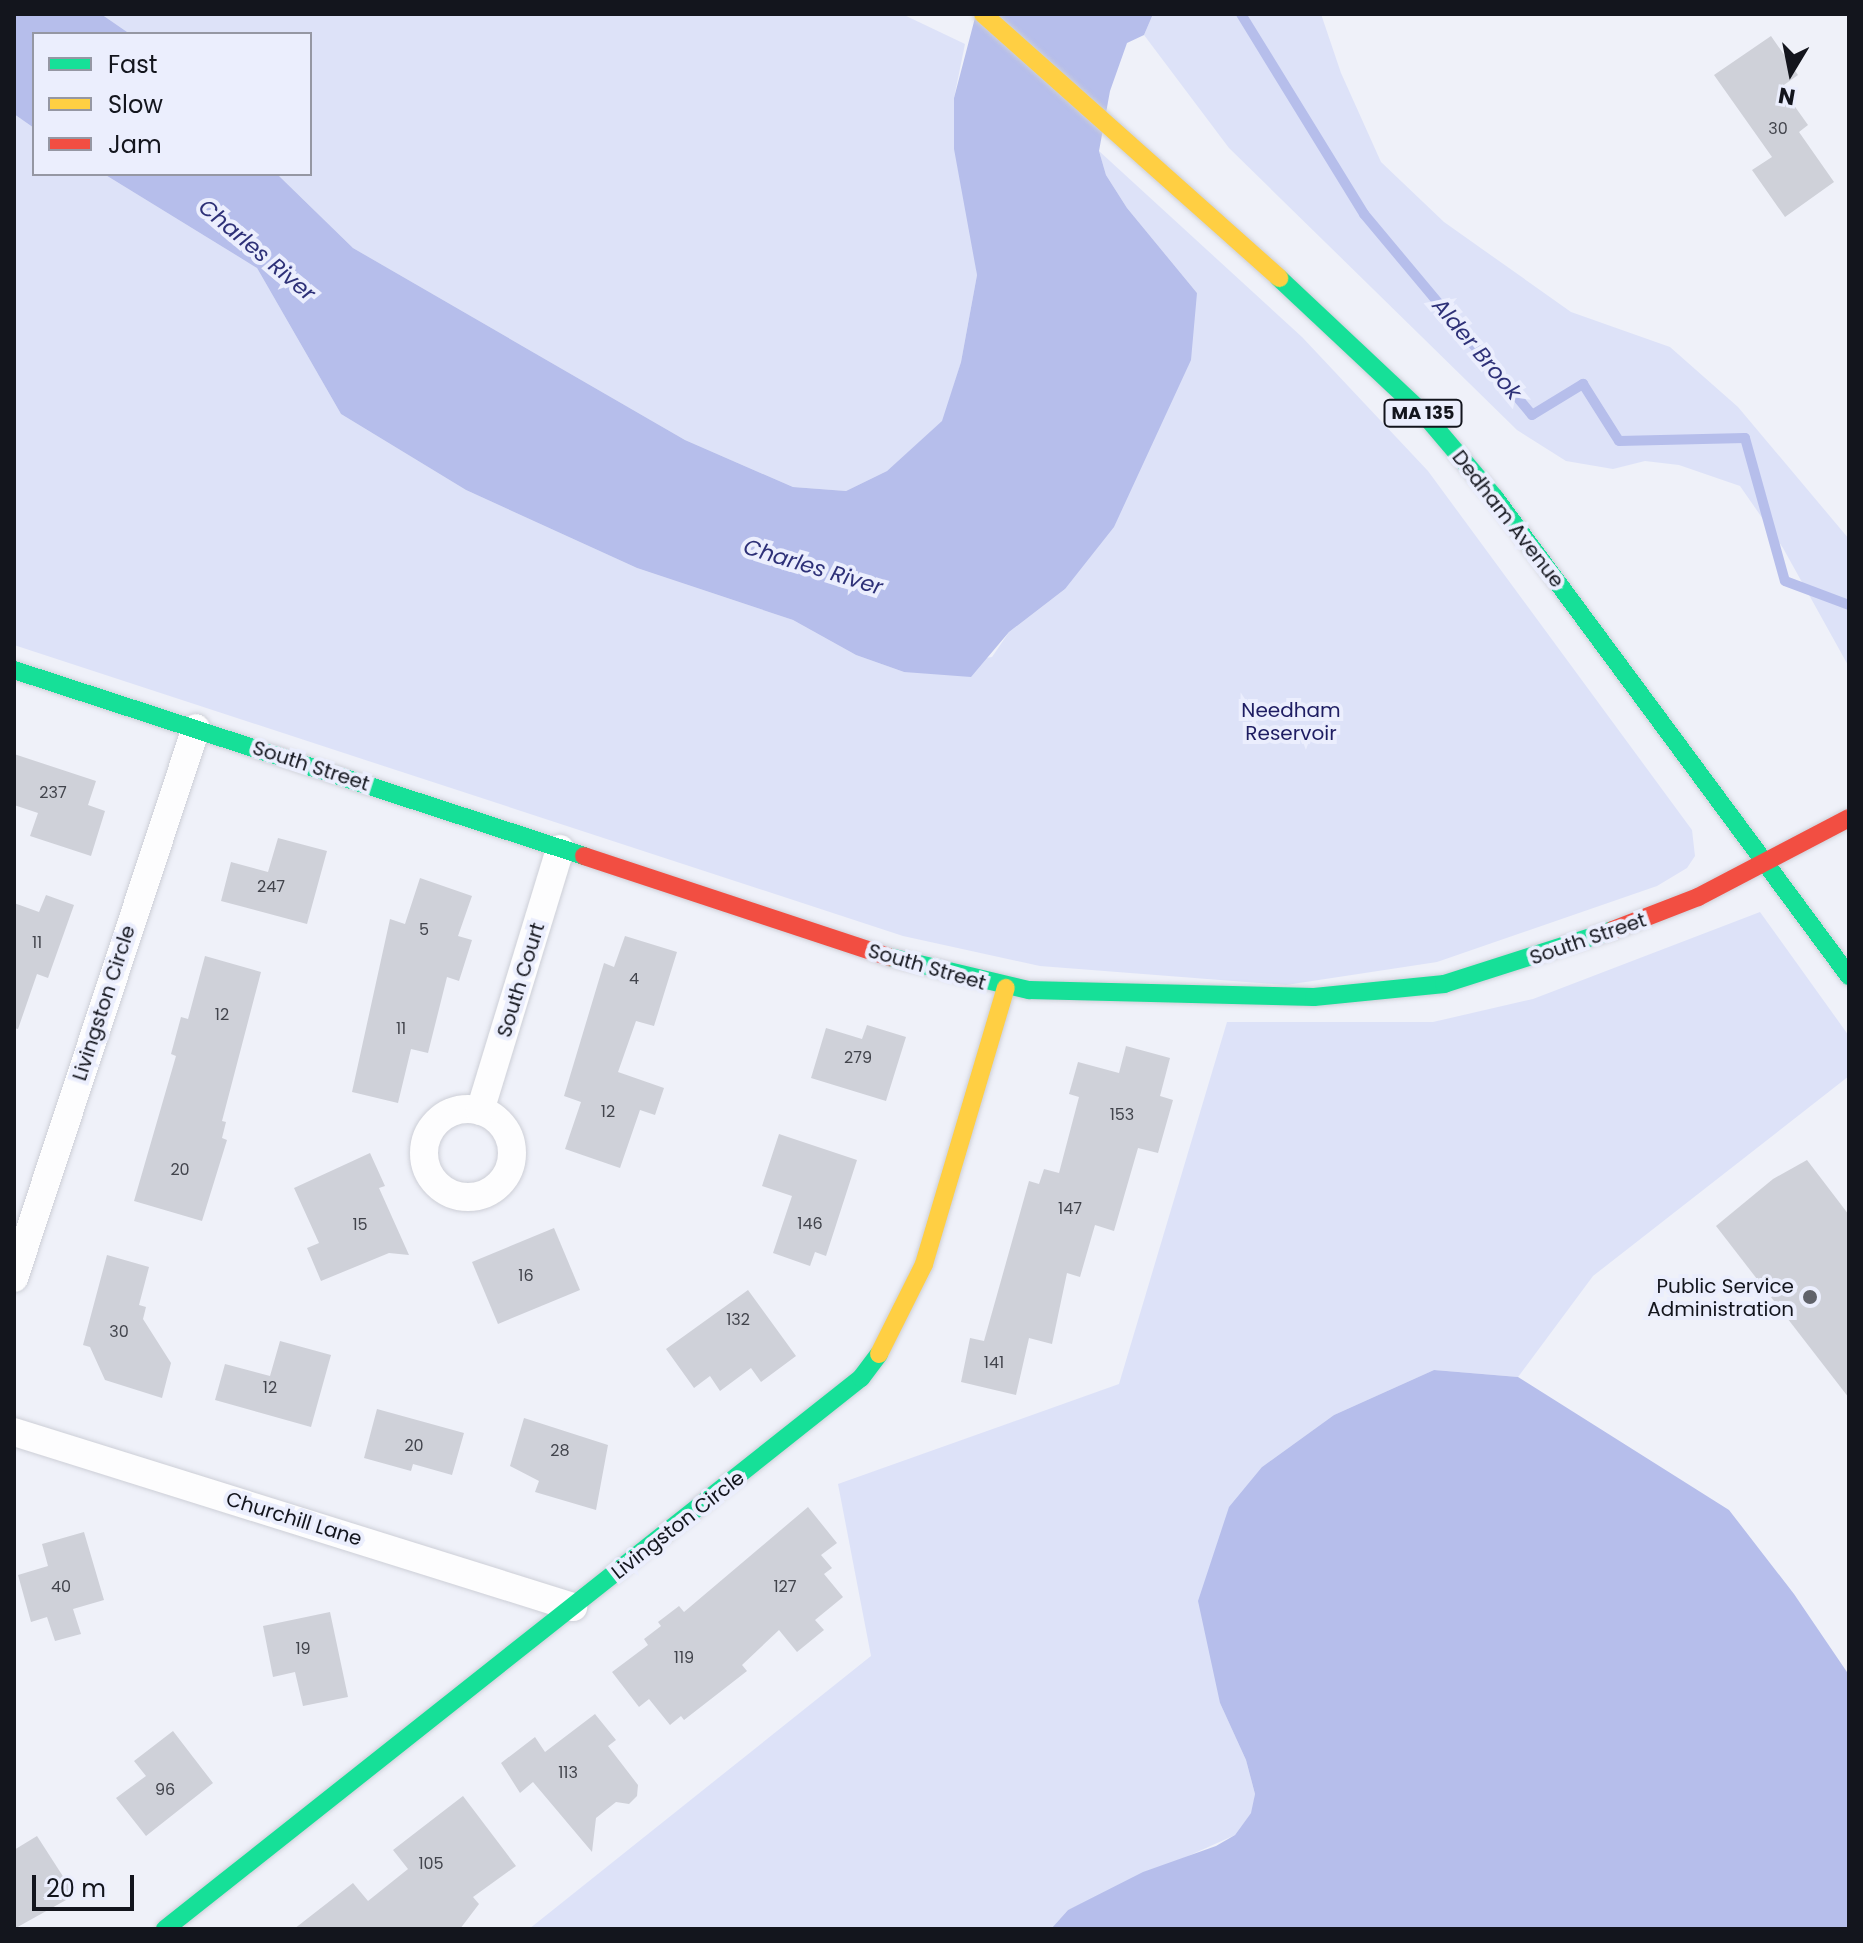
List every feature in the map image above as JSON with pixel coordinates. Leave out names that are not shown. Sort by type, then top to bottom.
[{"type":"street","name":"Dedham Avenue","points":[[983,14],[1349,340],[1447,440],[1849,976]]},
{"type":"street","name":"South Street","points":[[14,670],[937,972],[1006,988],[1260,997],[1417,989],[1585,941],[1767,865],[1849,818]]},
{"type":"street","name":"Livingston Circle","points":[[14,1278],[196,728]]},
{"type":"street","name":"South Court","points":[[480,1111],[560,849]]},
{"type":"street","name":"Livingston Circle","points":[[165,1929],[846,1393],[876,1359],[900,1320],[935,1234],[1006,988]]},
{"type":"street","name":"Churchill Lane","points":[[14,1432],[573,1607]]},
{"type":"green space","points":[[101,14],[902,14],[965,44],[954,98],[977,275],[961,362],[943,421],[887,471],[846,491],[793,487],[685,440],[353,248],[279,176],[312,176],[312,32],[127,32]]},
{"type":"green space","points":[[1153,14],[1321,14],[1341,73],[1381,162],[1444,222],[1571,312],[1670,347],[1738,407],[1849,539],[1849,667],[1783,548],[1740,486],[1679,465],[1645,461],[1613,469],[1566,461],[1517,430],[1229,148],[1144,35]]},
{"type":"green space","name":"Needham Reservoir","points":[[14,114],[32,127],[32,176],[107,176],[257,268],[341,414],[466,490],[637,568],[793,620],[856,655],[904,672],[992,657],[1009,632],[1065,589],[1197,293],[1127,208],[1106,175],[1099,151],[1302,337],[1428,471],[1692,830],[1695,856],[1687,868],[1657,886],[1437,962],[1286,985],[1040,966],[903,936],[14,645]]},
{"type":"green space","points":[[1760,912],[1849,1036],[1849,1076],[1593,1276],[1518,1377],[1434,1370],[1334,1415],[1262,1467],[1220,1703],[1246,1760],[1255,1794],[1252,1812],[1235,1835],[1068,1910],[1051,1929],[529,1929],[871,1656],[838,1484],[1119,1384],[1227,1022],[1433,1022],[1533,999]]},
{"type":"water","points":[[14,14],[101,14],[127,32],[32,32],[32,127],[14,114]]},
{"type":"water","name":"Charles River","points":[[976,14],[1153,14],[1144,35],[1127,43],[1110,91],[1099,151],[1106,175],[1127,208],[1197,293],[1191,360],[1114,527],[1065,589],[1009,632],[971,677],[904,672],[856,655],[793,620],[637,568],[466,490],[341,414],[257,268],[107,176],[279,176],[353,248],[685,440],[793,487],[846,491],[887,471],[942,421],[961,362],[977,275],[954,149],[954,98]]},
{"type":"water","points":[[1434,1370],[1518,1377],[1729,1510],[1794,1594],[1849,1675],[1849,1929],[1051,1929],[1068,1910],[1143,1872],[1216,1846],[1235,1835],[1251,1813],[1255,1794],[1246,1760],[1220,1703],[1198,1601],[1229,1507],[1262,1467],[1334,1415]]},
{"type":"building","points":[[1771,36],[1798,75],[1781,87],[1808,125],[1799,132],[1834,182],[1785,217],[1752,170],[1772,157],[1714,75]]},
{"type":"building","points":[[14,754],[96,781],[88,805],[105,811],[91,856],[30,836],[38,813],[14,805]]},
{"type":"building","points":[[278,838],[327,851],[307,924],[221,901],[231,862],[268,872]]},
{"type":"building","points":[[420,878],[472,896],[458,936],[472,940],[459,981],[447,977],[428,1053],[411,1049],[398,1103],[352,1092],[390,919],[405,924]]},
{"type":"building","points":[[46,895],[74,905],[48,978],[37,974],[18,1029],[14,1028],[14,903],[39,912]]},
{"type":"building","points":[[625,936],[677,952],[654,1026],[636,1021],[618,1072],[664,1088],[655,1115],[640,1110],[620,1168],[565,1149],[581,1102],[564,1096],[604,963],[614,967]]},
{"type":"building","points":[[205,956],[261,972],[222,1121],[226,1122],[222,1138],[227,1140],[202,1221],[134,1201],[176,1056],[171,1054],[181,1017],[188,1019]]},
{"type":"building","points":[[867,1025],[906,1037],[886,1101],[811,1078],[826,1028],[862,1039]]},
{"type":"building","points":[[1126,1046],[1170,1058],[1160,1096],[1173,1100],[1158,1153],[1138,1148],[1114,1231],[1095,1225],[1080,1277],[1067,1273],[1052,1344],[1029,1338],[1016,1395],[961,1382],[970,1338],[984,1341],[1029,1181],[1039,1184],[1044,1169],[1059,1173],[1079,1097],[1069,1094],[1078,1062],[1119,1073]]},
{"type":"building","points":[[779,1134],[857,1160],[826,1256],[815,1252],[810,1266],[773,1253],[792,1196],[762,1186]]},
{"type":"building","points":[[370,1153],[385,1186],[379,1188],[409,1255],[389,1253],[321,1281],[307,1248],[319,1243],[294,1188]]},
{"type":"building","name":"Public Service Administration","points":[[1807,1160],[1849,1215],[1849,1398],[1716,1226],[1773,1179]]},
{"type":"building","points":[[554,1228],[580,1290],[498,1324],[472,1262]]},
{"type":"building","points":[[107,1255],[149,1267],[139,1305],[146,1307],[143,1319],[171,1363],[162,1398],[105,1380],[90,1347],[83,1345]]},
{"type":"building","points":[[748,1290],[796,1356],[761,1382],[751,1368],[720,1391],[710,1376],[694,1388],[666,1349]]},
{"type":"building","points":[[280,1341],[331,1355],[311,1427],[215,1400],[225,1364],[270,1376]]},
{"type":"building","points":[[377,1409],[464,1433],[452,1475],[413,1464],[411,1471],[364,1458]]},
{"type":"building","points":[[524,1418],[608,1445],[596,1510],[535,1492],[539,1481],[510,1466]]},
{"type":"building","points":[[808,1507],[837,1543],[821,1555],[832,1568],[824,1574],[843,1597],[815,1620],[824,1630],[797,1652],[779,1630],[742,1665],[747,1671],[684,1720],[681,1716],[670,1725],[649,1699],[639,1707],[612,1672],[648,1645],[644,1639],[661,1626],[658,1622],[679,1606],[684,1612]]},
{"type":"building","points":[[84,1532],[104,1600],[73,1609],[81,1634],[55,1641],[47,1617],[31,1622],[18,1575],[48,1566],[42,1544]]},
{"type":"building","points":[[330,1612],[348,1697],[303,1706],[295,1672],[273,1677],[263,1626]]},
{"type":"building","points":[[595,1714],[616,1740],[608,1746],[638,1785],[637,1796],[629,1804],[616,1802],[596,1818],[592,1852],[533,1782],[520,1793],[501,1763],[535,1737],[545,1752]]},
{"type":"building","points":[[173,1731],[213,1783],[146,1836],[116,1798],[146,1776],[134,1761]]},
{"type":"building","points":[[463,1796],[516,1866],[473,1897],[479,1904],[460,1929],[294,1929],[353,1883],[368,1901],[408,1869],[393,1850]]},
{"type":"building","points":[[37,1836],[75,1895],[14,1929],[14,1850]]},
{"type":"waterway","name":"Alder Brook","points":[[1241,14],[1364,214],[1532,415],[1583,384],[1619,441],[1745,438],[1785,581],[1849,605]]},
{"type":"traffic: fast","points":[[1279,278],[1423,413],[1495,498],[1849,976]]},
{"type":"traffic: fast","points":[[14,670],[584,856]]},
{"type":"traffic: fast","points":[[890,957],[1029,990],[1314,997],[1444,984],[1613,930]]},
{"type":"traffic: fast","points":[[165,1929],[861,1378],[879,1354]]},
{"type":"traffic: slow","points":[[983,14],[1279,278]]},
{"type":"traffic: slow","points":[[879,1354],[924,1264],[1006,988]]},
{"type":"traffic: jam","points":[[1613,930],[1698,897],[1849,818]]},
{"type":"traffic: jam","points":[[584,856],[890,957]]},
{"type":"place","name":"Public Service Administration","points":[[1810,1297]]}]
